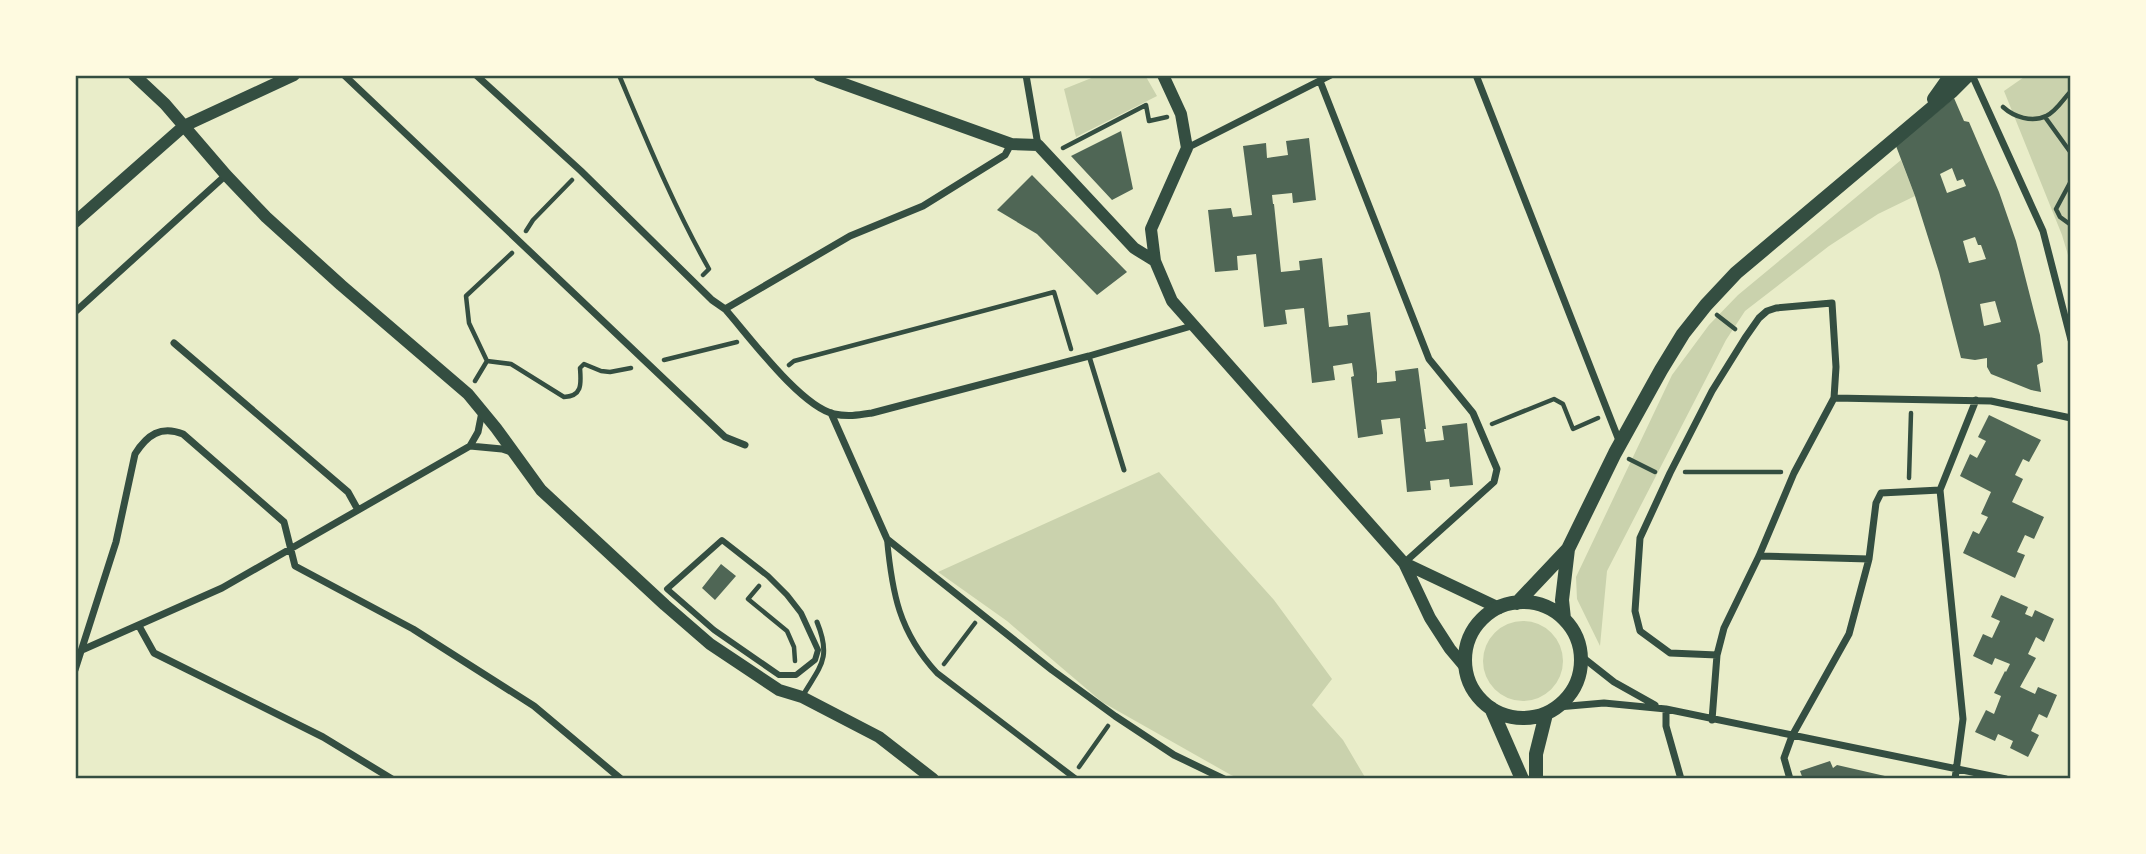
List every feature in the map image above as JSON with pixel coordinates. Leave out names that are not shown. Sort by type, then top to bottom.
[{"type":"main road","points":[[1917,119],[1951,75]]},
{"type":"main road","points":[[1517,603],[1568,550],[1618,448],[1668,358],[1706,305],[1737,273],[1970,75]]},
{"type":"main road","points":[[1564,619],[1562,600],[1568,550]]},
{"type":"main road","points":[[1517,603],[1534,603],[1550,609],[1564,619],[1573,629],[1581,656],[1576,684],[1569,696],[1552,710],[1528,716],[1511,716],[1491,708],[1479,698],[1470,684],[1466,668],[1466,650],[1472,633],[1483,618],[1499,607],[1517,603]]},
{"type":"main road","points":[[1491,708],[1522,779]]},
{"type":"main road","points":[[1535,779],[1536,754],[1552,710]]},
{"type":"street","points":[[134,75],[165,104],[266,217],[468,394],[541,490],[665,605],[710,644],[779,690],[802,697],[879,737],[933,779]]},
{"type":"street","points":[[75,222],[184,125],[294,75]]},
{"type":"street","points":[[344,75],[725,437],[744,445]]},
{"type":"street","points":[[476,75],[581,171],[712,300],[725,309],[798,392],[831,413],[852,416],[873,413],[1195,325]]},
{"type":"street","points":[[819,75],[1011,145],[1038,145]]},
{"type":"street","points":[[1026,75],[1038,145],[1134,248],[1156,261]]},
{"type":"street","points":[[1163,75],[1181,114],[1187,148],[1151,229],[1156,261],[1172,301],[1404,563],[1430,618],[1466,668]]},
{"type":"street","points":[[1187,148],[1331,75]]},
{"type":"street","points":[[1476,75],[1610,413],[1618,448]]},
{"type":"street","points":[[1970,75],[2043,231],[2071,340]]},
{"type":"street","points":[[1320,81],[1429,359],[1473,413],[1497,469],[1494,482],[1404,563]]},
{"type":"street","points":[[725,309],[850,236],[923,206],[1005,155],[1011,145]]},
{"type":"street","points":[[75,312],[226,175]]},
{"type":"street","points":[[1712,720],[1717,655],[1724,628],[1759,556],[1794,473],[1834,398],[1836,367],[1832,303],[1766,311],[1745,338],[1712,391],[1640,538],[1635,611],[1640,631],[1670,653],[1717,655]]},
{"type":"street","points":[[174,343],[348,492],[358,510]]},
{"type":"street","points":[[1834,398],[1991,401],[2071,418]]},
{"type":"street","points":[[1955,779],[1963,719],[1940,490],[1976,400]]},
{"type":"street","points":[[82,650],[222,588],[470,446],[478,432],[482,411]]},
{"type":"street","points":[[831,413],[887,538],[891,583],[912,641],[937,673],[1074,778]]},
{"type":"street","points":[[75,670],[116,542],[135,454],[152,434],[167,430],[183,434],[284,522],[295,566],[414,629],[534,706],[621,779]]},
{"type":"street","points":[[470,446],[512,452]]},
{"type":"street","points":[[1790,779],[1784,758],[1792,736],[1849,634],[1870,559],[1876,503],[1881,494],[1940,490]]},
{"type":"street","points":[[887,538],[1115,716],[1174,755],[1224,779]]},
{"type":"street","points":[[722,540],[768,576],[801,613],[818,650],[815,660],[796,675],[779,675],[714,630],[667,589],[722,540]]},
{"type":"street","points":[[1759,556],[1870,559]]},
{"type":"street","points":[[1404,563],[1499,607]]},
{"type":"street","points":[[139,626],[154,653],[323,737],[392,779]]},
{"type":"street","points":[[1581,656],[1614,682],[1666,709],[2006,779]]},
{"type":"street","points":[[1552,710],[1604,703],[1666,709]]},
{"type":"street","points":[[1666,709],[1666,726],[1681,779]]},
{"type":"lane","points":[[1089,356],[1124,470]]},
{"type":"lane","points":[[802,697],[823,662],[824,641],[817,622]]},
{"type":"path","points":[[619,75],[668,188],[709,269],[696,283]]},
{"type":"path","points":[[1982,97],[1993,94],[2014,117],[2037,118],[2045,117],[2071,90]]},
{"type":"path","points":[[1050,158],[1056,152],[1146,104],[1149,121],[1181,114]]},
{"type":"path","points":[[2045,117],[2071,153]]},
{"type":"path","points":[[2071,181],[2056,209],[2064,221],[2071,225]]},
{"type":"path","points":[[780,373],[794,361],[1054,292],[1074,359]]},
{"type":"path","points":[[466,296],[469,323],[487,361]]},
{"type":"path","points":[[1706,305],[1745,338]]},
{"type":"path","points":[[487,361],[511,364],[561,395],[569,397],[579,391],[580,368],[584,364],[610,372],[751,338]]},
{"type":"path","points":[[468,394],[487,361]]},
{"type":"path","points":[[1481,428],[1554,399],[1563,404],[1573,429],[1610,413]]},
{"type":"path","points":[[1902,491],[1909,478],[1911,400]]},
{"type":"path","points":[[1618,448],[1658,473],[1794,473]]},
{"type":"path","points":[[748,599],[787,631],[794,647],[794,659]]},
{"type":"path","points":[[937,673],[982,614]]},
{"type":"path","points":[[1074,778],[1115,716]]},
{"type":"green space","points":[[1099,75],[1145,75],[1157,96],[1076,137],[1064,89]]},
{"type":"green space","points":[[2027,75],[2068,75],[2071,81],[2071,265],[2062,235],[2004,91]]},
{"type":"green space","points":[[1901,160],[1915,196],[1878,214],[1829,246],[1745,311],[1726,340],[1607,571],[1600,646],[1577,599],[1576,577],[1672,375],[1709,325],[1738,295]]},
{"type":"green space","points":[[1159,472],[1274,600],[1332,679],[1312,705],[1343,740],[1366,779],[1241,779],[1231,775],[1102,702],[1007,621],[938,572]]},
{"type":"green space","points":[[1523,621],[1538,624],[1551,633],[1560,646],[1563,661],[1560,676],[1551,689],[1538,698],[1523,701],[1508,698],[1495,689],[1486,676],[1483,661],[1486,646],[1495,633],[1508,624]]},
{"type":"building","points":[[1954,98],[1964,121],[1969,122],[1999,192],[2016,241],[2040,335],[2043,362],[2037,365],[2041,392],[1991,374],[1987,367],[1987,358],[1961,358],[1939,272],[1896,146]],"holes":[[[1952,168],[1957,181],[1963,179],[1966,186],[1947,193],[1940,174]],[[1975,237],[1986,259],[1969,263],[1963,241]],[[1995,301],[2001,322],[1984,326],[1980,304]]]},
{"type":"building","points":[[1121,131],[1133,189],[1112,200],[1071,156]]},
{"type":"building","points":[[1309,138],[1316,200],[1293,203],[1292,193],[1272,195],[1281,272],[1300,270],[1299,261],[1322,258],[1329,327],[1348,325],[1347,315],[1370,312],[1377,383],[1396,381],[1395,371],[1418,368],[1426,442],[1444,440],[1442,426],[1467,423],[1473,485],[1450,487],[1449,479],[1430,481],[1431,490],[1407,492],[1400,418],[1381,420],[1383,434],[1358,438],[1351,377],[1354,376],[1352,363],[1333,366],[1335,380],[1312,383],[1304,308],[1285,310],[1287,324],[1264,327],[1256,254],[1237,256],[1238,270],[1215,272],[1208,210],[1231,208],[1233,217],[1252,215],[1243,146],[1266,143],[1267,158],[1288,155],[1286,141]]},
{"type":"building","points":[[1032,175],[1127,272],[1097,295],[1037,234],[997,210]]},
{"type":"building","points":[[1989,415],[2041,440],[2029,462],[2023,459],[2015,475],[2023,479],[2012,502],[2044,517],[2034,539],[2025,535],[2017,552],[2025,555],[2015,578],[1963,553],[1973,531],[1979,534],[1988,517],[1981,514],[1991,492],[1960,476],[1970,454],[1977,458],[1986,441],[1978,437]]},
{"type":"building","points":[[721,564],[736,576],[715,600],[702,588]]},
{"type":"building","points":[[2001,595],[2028,607],[2025,614],[2032,617],[2035,610],[2054,619],[2044,642],[2036,637],[2028,654],[2036,658],[2020,687],[2035,694],[2038,687],[2057,695],[2047,718],[2039,714],[2031,731],[2039,735],[2028,757],[2010,748],[2013,741],[1998,734],[1995,741],[1975,732],[1986,710],[1994,714],[2001,696],[1994,693],[2010,664],[1995,658],[1992,665],[1973,656],[1983,634],[1992,638],[2000,621],[1991,617]]},
{"type":"building","points":[[1830,761],[1833,768],[1837,765],[1898,779],[1803,779],[1800,771]]}]
